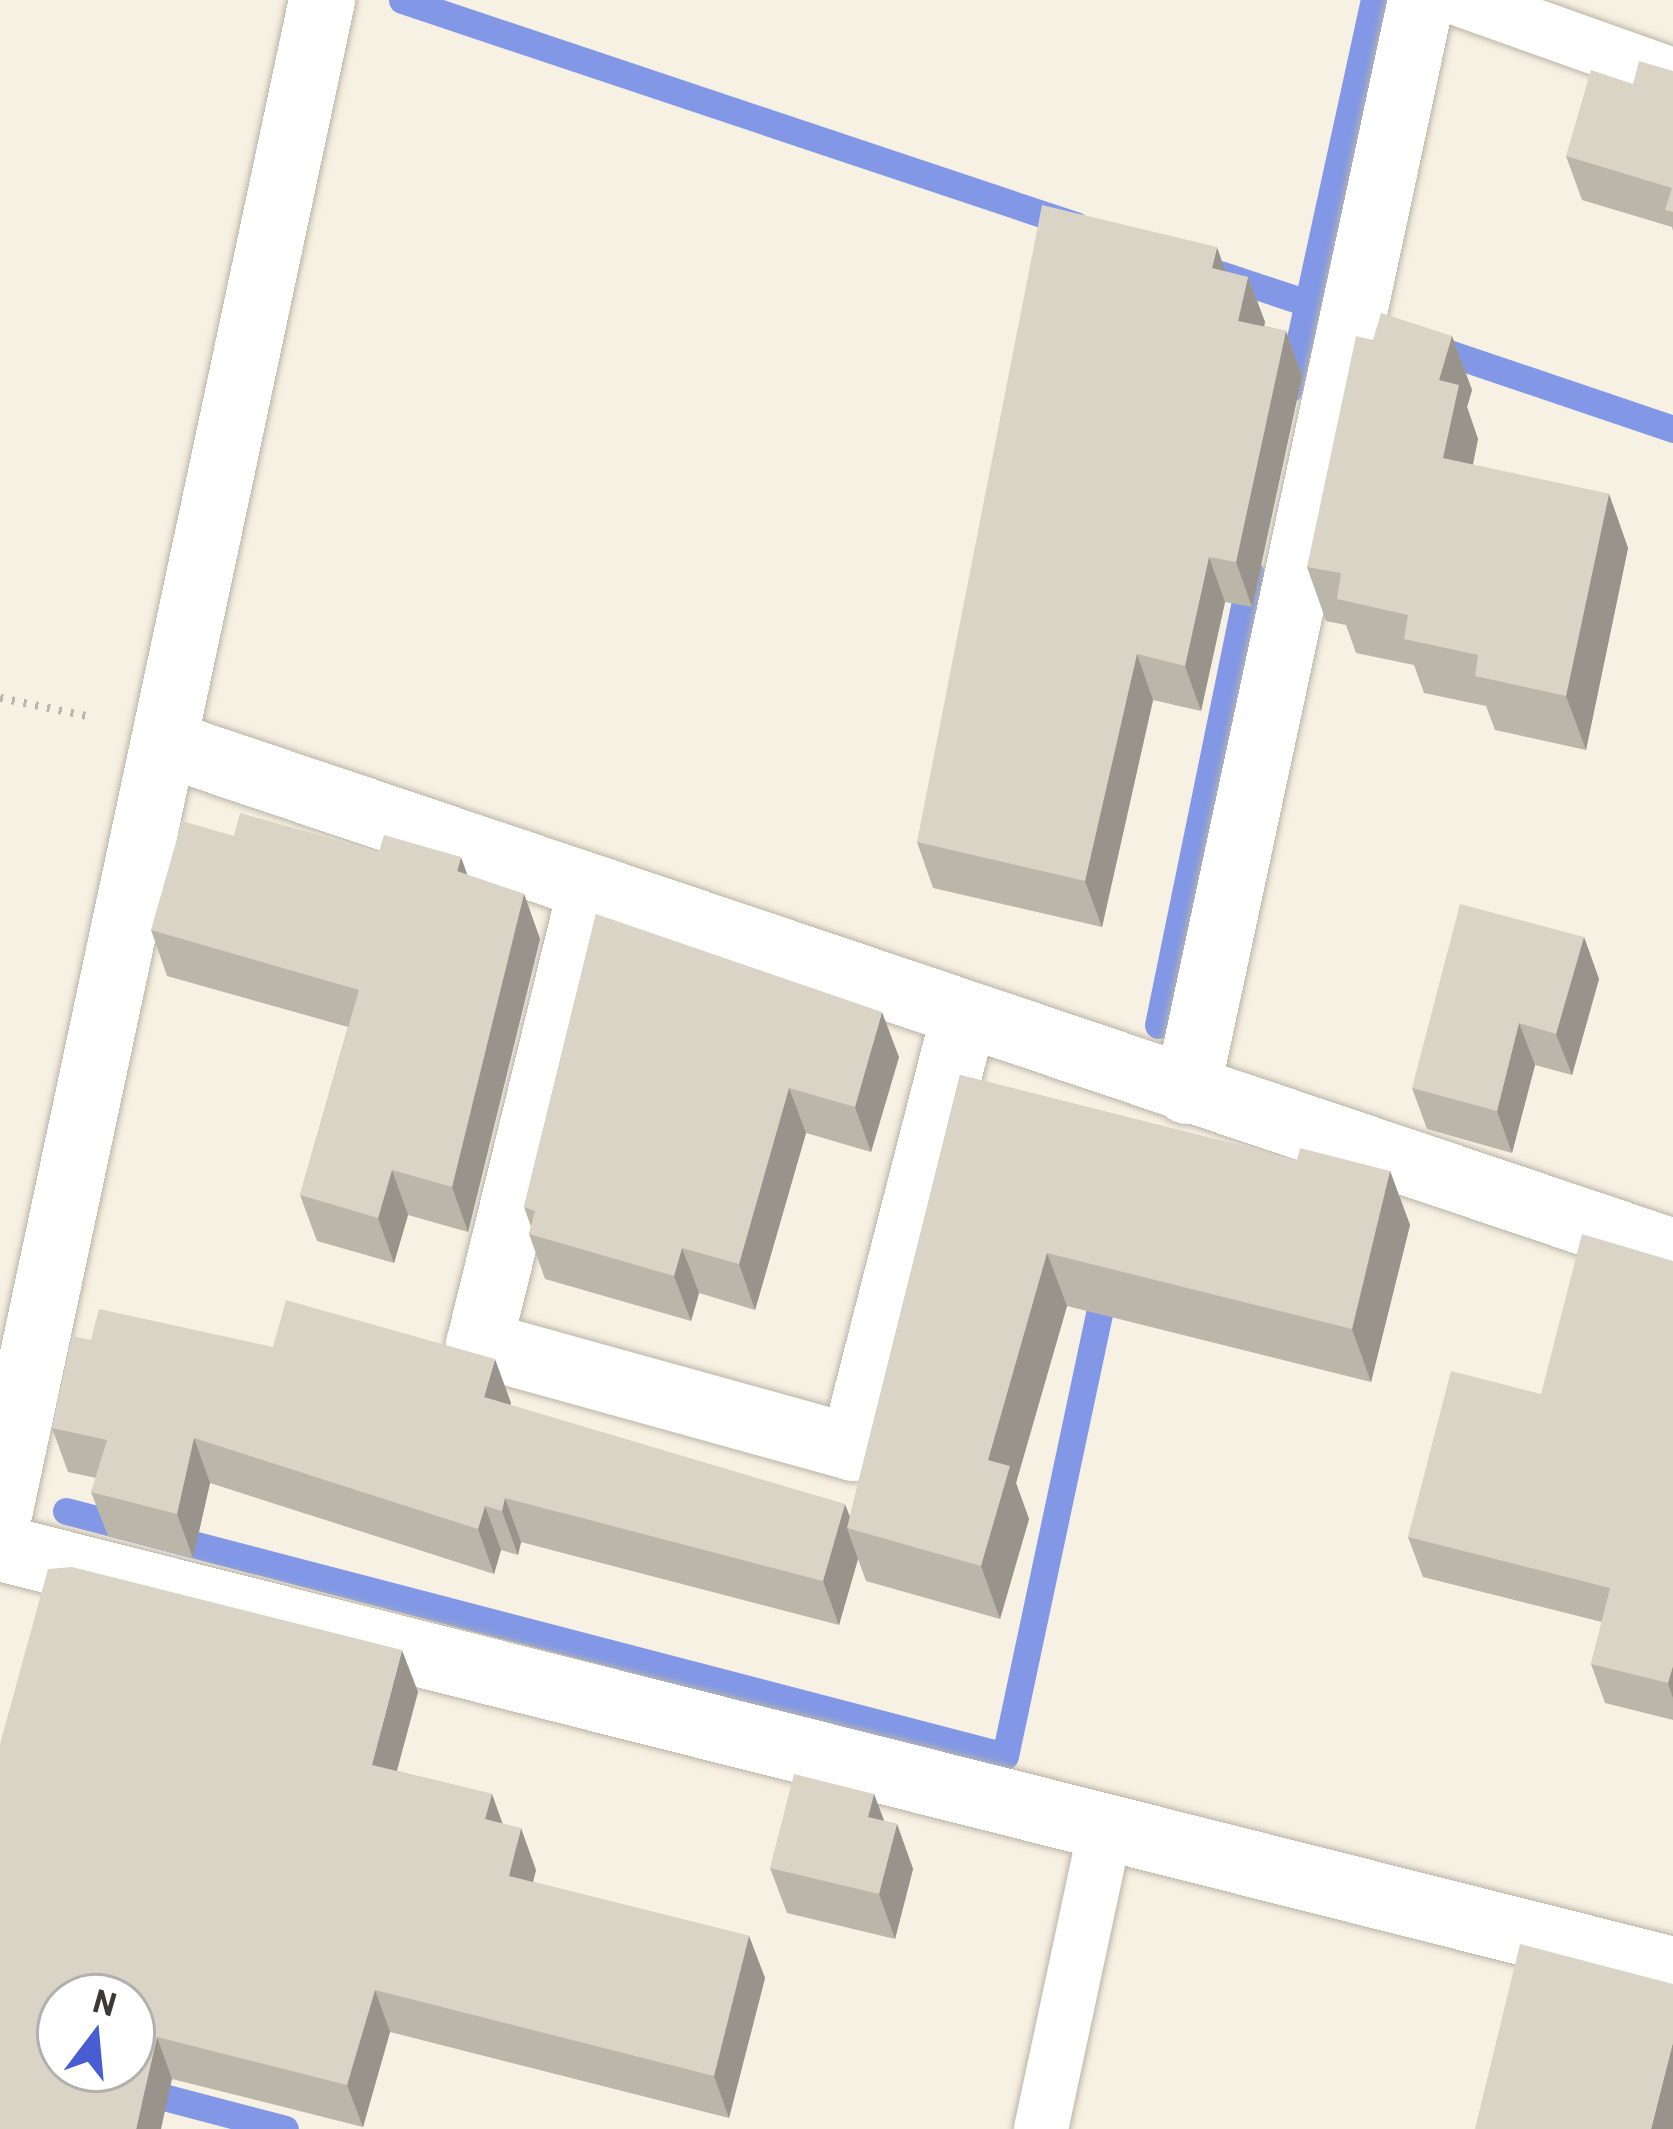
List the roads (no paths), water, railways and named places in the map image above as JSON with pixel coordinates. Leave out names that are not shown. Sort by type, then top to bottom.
[{"type":"street","points":[[0,1510],[322,0]]},
{"type":"street","points":[[1186,1091],[1421,0]]},
{"type":"street","points":[[167,744],[1673,1252]]},
{"type":"street","points":[[591,889],[478,1344],[853,1448],[964,1015]]},
{"type":"street","points":[[0,1548],[1673,1970]]},
{"type":"lane","points":[[1462,0],[1673,75]]},
{"type":"lane","points":[[1041,2129],[1106,1826]]},
{"type":"waterway","points":[[402,0],[1075,225]]},
{"type":"waterway","points":[[1289,389],[1374,0]]},
{"type":"waterway","points":[[1220,274],[1307,303]]},
{"type":"waterway","points":[[1425,345],[1673,429]]},
{"type":"waterway","points":[[1158,1025],[1251,573]]},
{"type":"waterway","points":[[66,1511],[1005,1756],[1106,1282]]},
{"type":"waterway","points":[[148,2093],[285,2129]]}]
